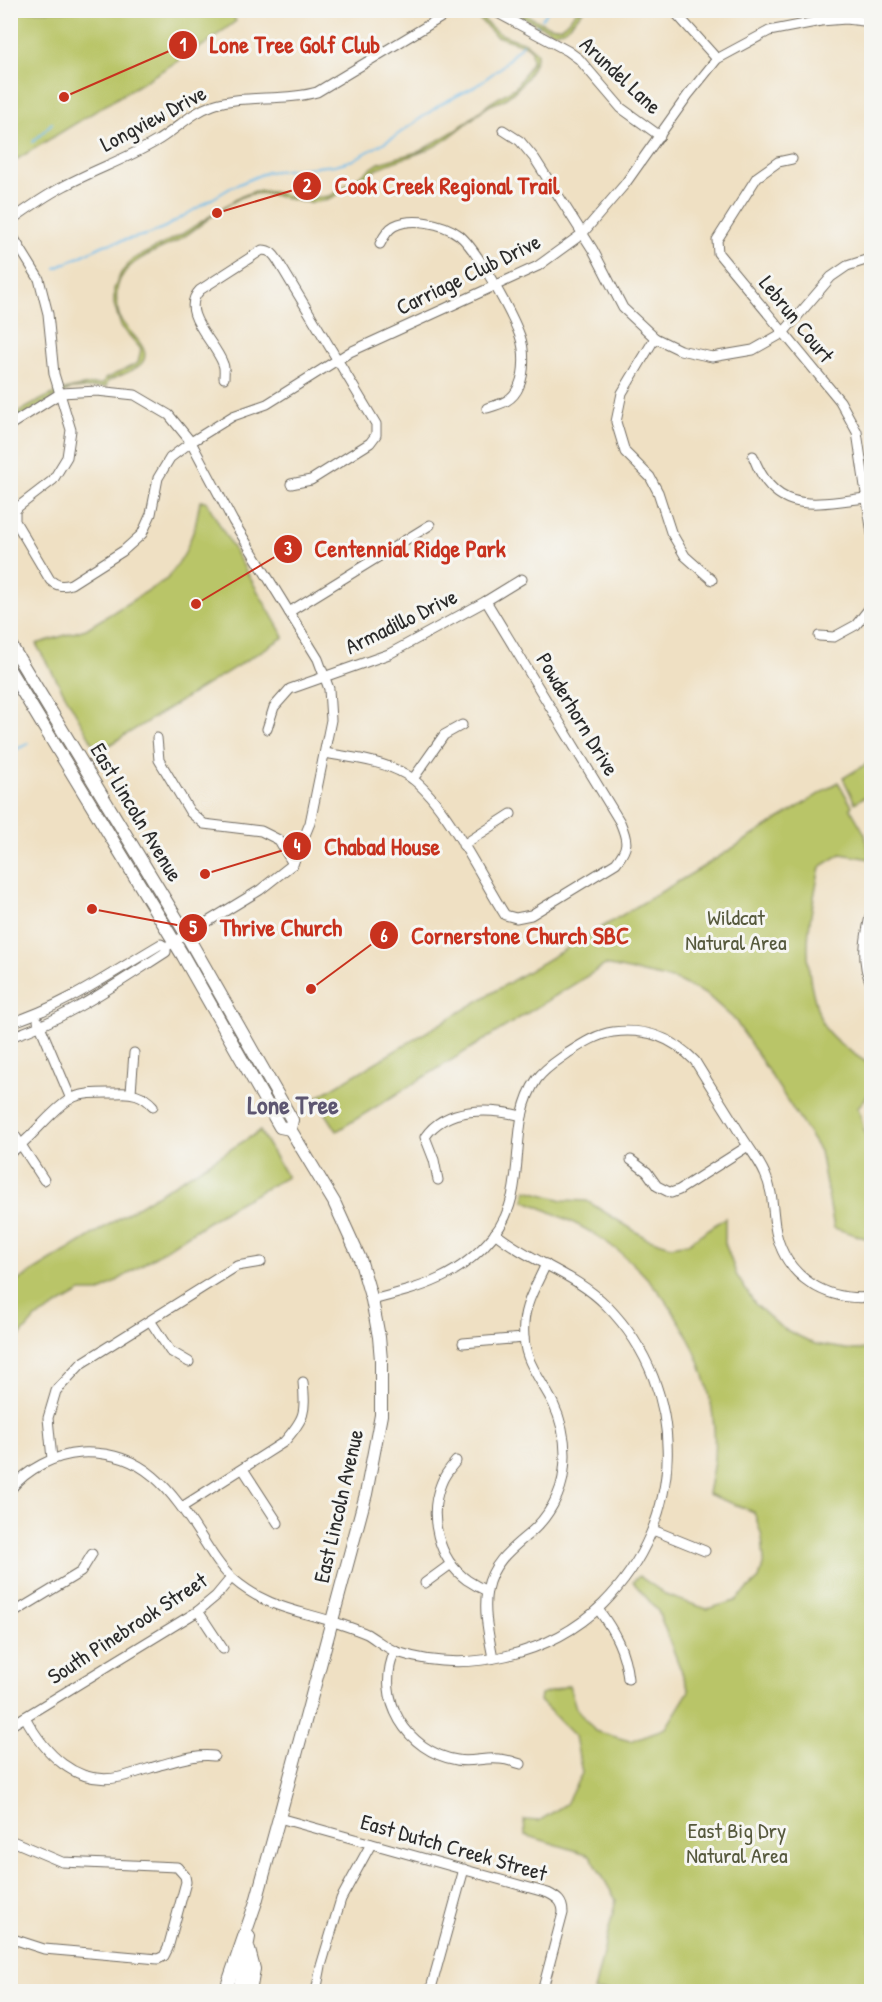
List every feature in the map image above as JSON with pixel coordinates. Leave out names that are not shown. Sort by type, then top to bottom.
[{"type":"main road","name":"East Lincoln Avenue","points":[[10,644],[186,934],[292,1120],[290,1129],[344,1222],[360,1258],[372,1300],[381,1360],[381,1415],[366,1494],[256,1902],[225,1992]]},
{"type":"main road","name":"East Lincoln Avenue","points":[[10,671],[280,1127],[290,1129]]},
{"type":"main road","name":"East Lincoln Avenue","points":[[239,1992],[256,1902]]},
{"type":"main road","points":[[248,1946],[254,1969],[250,1992]]},
{"type":"street","name":"Longview Drive","points":[[10,221],[63,186],[156,142],[195,113],[213,104],[232,100],[298,98],[317,92],[445,15],[449,10]]},
{"type":"street","name":"Arundel Lane","points":[[492,10],[573,55],[621,108],[660,136]]},
{"type":"street","points":[[673,10],[717,59]]},
{"type":"street","points":[[819,10],[821,21]]},
{"type":"street","name":"Carriage Club Drive","points":[[61,393],[70,430],[67,457],[53,480],[18,507],[14,516],[50,580],[60,586],[71,584],[123,551],[142,534],[151,514],[158,478],[170,458],[191,442],[233,416],[267,404],[336,359],[538,266],[582,234],[626,184],[688,95],[717,59],[770,32],[821,21],[846,19],[872,22]]},
{"type":"street","points":[[503,130],[520,141],[535,159],[593,250],[623,308],[656,338],[680,350],[712,357],[753,350],[783,333],[831,277],[847,266],[872,258]]},
{"type":"street","name":"Lebrun Court","points":[[792,159],[778,162],[757,177],[717,240],[718,253],[840,401],[857,432],[872,534]]},
{"type":"street","points":[[380,244],[392,227],[412,221],[439,225],[459,235],[473,250],[495,287],[520,338],[524,358],[519,386],[507,403],[487,408]]},
{"type":"street","points":[[10,232],[39,279],[48,314],[54,374],[61,393]]},
{"type":"street","points":[[224,378],[224,365],[192,310],[193,298],[200,290],[262,250],[267,250],[278,261],[376,424],[376,435],[370,443],[311,480],[291,484]]},
{"type":"street","points":[[656,338],[622,393],[616,422],[625,452],[650,477],[658,492],[671,532],[685,556],[712,580]]},
{"type":"street","points":[[10,425],[61,393],[97,391],[135,395],[169,415],[191,442],[233,521],[318,659],[326,677],[332,708],[325,753],[307,834],[293,864],[261,890],[170,944],[166,952],[67,1014],[10,1037]]},
{"type":"street","points":[[753,456],[759,475],[768,486],[789,500],[813,504],[866,498]]},
{"type":"street","points":[[289,612],[430,525]]},
{"type":"street","name":"Armadillo Drive","points":[[267,729],[274,707],[290,689],[389,654],[522,579]]},
{"type":"street","name":"Powderhorn Drive","points":[[463,845],[505,915],[516,918],[531,915],[616,863],[625,851],[626,838],[620,822],[486,601]]},
{"type":"street","points":[[819,636],[834,637],[856,625],[872,605]]},
{"type":"street","points":[[413,779],[444,735],[462,725]]},
{"type":"street","points":[[157,738],[159,760],[190,813],[204,824],[261,831],[279,840],[293,864]]},
{"type":"street","points":[[325,753],[377,762],[413,779],[433,799],[463,845],[511,814]]},
{"type":"street","points":[[872,819],[872,830]]},
{"type":"street","points":[[872,907],[864,948],[864,964],[872,986]]},
{"type":"street","points":[[10,1023],[36,1016],[162,944],[170,944]]},
{"type":"street","points":[[36,1016],[71,1098]]},
{"type":"street","points":[[372,1300],[424,1286],[440,1279],[467,1261],[495,1233],[513,1197],[522,1116],[538,1078],[549,1067],[594,1038],[609,1033],[639,1031],[655,1034],[671,1041],[683,1048],[695,1061],[770,1184],[778,1243],[793,1270],[816,1288],[831,1294],[858,1298],[872,1297]]},
{"type":"street","points":[[131,1092],[134,1053]]},
{"type":"street","points":[[10,1153],[22,1145],[71,1098],[90,1094],[131,1092],[145,1097],[153,1106]]},
{"type":"street","points":[[438,1180],[434,1160],[426,1144],[425,1137],[430,1130],[452,1117],[477,1110],[503,1111],[522,1116]]},
{"type":"street","points":[[10,1128],[44,1180]]},
{"type":"street","points":[[631,1160],[647,1172],[657,1186],[671,1192],[679,1190],[748,1146]]},
{"type":"street","points":[[10,1490],[25,1475],[52,1459],[74,1454],[94,1453],[126,1460],[142,1467],[158,1479],[182,1507],[218,1563],[231,1578],[268,1603],[332,1621],[365,1634],[395,1651],[439,1660],[493,1658],[524,1652],[552,1640],[598,1609],[631,1572],[653,1530],[667,1476],[668,1450],[665,1422],[651,1369],[638,1345],[606,1305],[568,1275],[518,1250],[495,1233]]},
{"type":"street","points":[[52,1459],[48,1418],[56,1391],[82,1363],[151,1322],[237,1266],[261,1262]]},
{"type":"street","points":[[493,1658],[486,1618],[487,1591],[491,1576],[507,1551],[531,1532],[549,1511],[557,1497],[564,1470],[564,1438],[560,1420],[525,1353],[526,1310],[546,1264]]},
{"type":"street","points":[[151,1322],[170,1351],[189,1362]]},
{"type":"street","points":[[463,1343],[524,1338]]},
{"type":"street","points":[[182,1507],[284,1442],[296,1429],[305,1409],[303,1382]]},
{"type":"street","points":[[456,1461],[441,1484],[435,1510],[438,1538],[451,1563],[466,1580],[487,1591]]},
{"type":"street","points":[[243,1469],[278,1523]]},
{"type":"street","points":[[653,1530],[705,1551]]},
{"type":"street","points":[[10,1615],[81,1572],[92,1554]]},
{"type":"street","points":[[425,1583],[451,1563]]},
{"type":"street","name":"South Pinebrook Street","points":[[10,1726],[198,1611],[216,1596],[231,1578]]},
{"type":"street","points":[[598,1609],[617,1637],[626,1661],[628,1680]]},
{"type":"street","points":[[198,1611],[223,1649]]},
{"type":"street","points":[[395,1651],[388,1670],[391,1703],[401,1724],[417,1742],[435,1753],[456,1760],[498,1758],[521,1764]]},
{"type":"street","points":[[25,1717],[43,1747],[53,1757],[78,1773],[92,1777],[118,1778],[197,1755],[214,1756]]},
{"type":"street","name":"East Dutch Creek Street","points":[[279,1818],[549,1893],[558,1898],[563,1906],[563,1913],[542,1992]]},
{"type":"street","points":[[10,1840],[62,1862],[177,1868],[183,1871],[186,1882],[168,1948],[164,1956],[158,1959],[44,1949],[10,1938]]},
{"type":"street","points":[[316,1992],[321,1966],[341,1899],[371,1844]]},
{"type":"street","points":[[430,1992],[464,1869]]},
{"type":"green space","points":[[10,11],[231,11],[236,21],[204,45],[11,163]]},
{"type":"green space","points":[[476,11],[479,11],[480,16],[490,27],[503,35],[526,43],[537,54],[529,74],[515,91],[488,107],[435,146],[377,169],[329,199],[302,202],[263,194],[242,197],[182,238],[140,259],[124,273],[117,289],[117,298],[121,320],[145,353],[140,365],[108,381],[106,387],[71,389],[11,421],[11,417],[44,398],[65,390],[77,387],[103,384],[105,379],[138,363],[141,349],[121,326],[114,304],[114,289],[121,273],[133,259],[179,236],[240,197],[255,191],[273,192],[302,199],[330,196],[379,163],[420,151],[456,130],[490,103],[516,87],[532,62],[531,50],[527,46],[496,36],[476,16]]},
{"type":"green space","points":[[510,11],[523,13],[547,25],[562,27],[577,11],[583,11],[564,30],[553,32]]},
{"type":"green space","points":[[200,501],[206,501],[284,637],[98,752],[36,644],[86,629],[167,579],[184,555],[195,527]]},
{"type":"green space","points":[[871,761],[871,795],[855,803],[843,778]]},
{"type":"green space","name":"Wildcat Natural Area","points":[[838,782],[865,834],[870,859],[841,854],[820,867],[809,930],[808,960],[813,993],[825,1028],[840,1044],[871,1065],[871,1088],[858,1107],[871,1155],[871,1240],[834,1228],[820,1151],[735,1020],[707,995],[676,980],[605,965],[337,1131],[316,1098],[701,868]]},
{"type":"green space","points":[[260,1131],[287,1177],[231,1207],[100,1292],[81,1292],[36,1318],[11,1346],[11,1285]]},
{"type":"green space","name":"East Big Dry Natural Area","points":[[526,1190],[563,1200],[587,1201],[646,1238],[671,1246],[688,1243],[725,1218],[725,1243],[737,1276],[755,1304],[782,1328],[815,1344],[851,1350],[871,1349],[871,1991],[594,1991],[616,1900],[590,1855],[525,1835],[524,1820],[539,1821],[566,1804],[582,1773],[575,1736],[540,1701],[541,1695],[569,1685],[576,1708],[595,1731],[630,1741],[666,1728],[689,1691],[658,1611],[633,1582],[639,1576],[668,1596],[707,1609],[735,1601],[759,1579],[764,1561],[762,1537],[754,1512],[708,1494],[714,1458],[714,1426],[709,1394],[700,1364],[670,1307],[650,1281],[627,1259],[593,1233],[524,1200]]},
{"type":"waterway","points":[[542,19],[549,10]]},
{"type":"waterway","points":[[56,268],[104,245],[150,234],[232,187],[267,172],[335,165],[353,160],[394,137],[441,104],[476,86],[500,68],[523,44]]},
{"type":"waterway","points":[[33,142],[52,123]]},
{"type":"waterway","points":[[10,752],[28,744]]},
{"type":"waterway","points":[[867,1992],[867,1986],[872,1978]]},
{"type":"place","name":"Lone Tree Golf Club","points":[[64,97]]},
{"type":"place","name":"Cook Creek Regional Trail","points":[[217,213]]},
{"type":"place","name":"Centennial Ridge Park","points":[[196,604]]},
{"type":"place","name":"Chabad House","points":[[205,874]]},
{"type":"place","name":"Thrive Church","points":[[92,909]]},
{"type":"place","name":"Cornerstone Church SBC","points":[[311,989]]},
{"type":"district","name":"Lone Tree","points":[[293,1104]]}]
